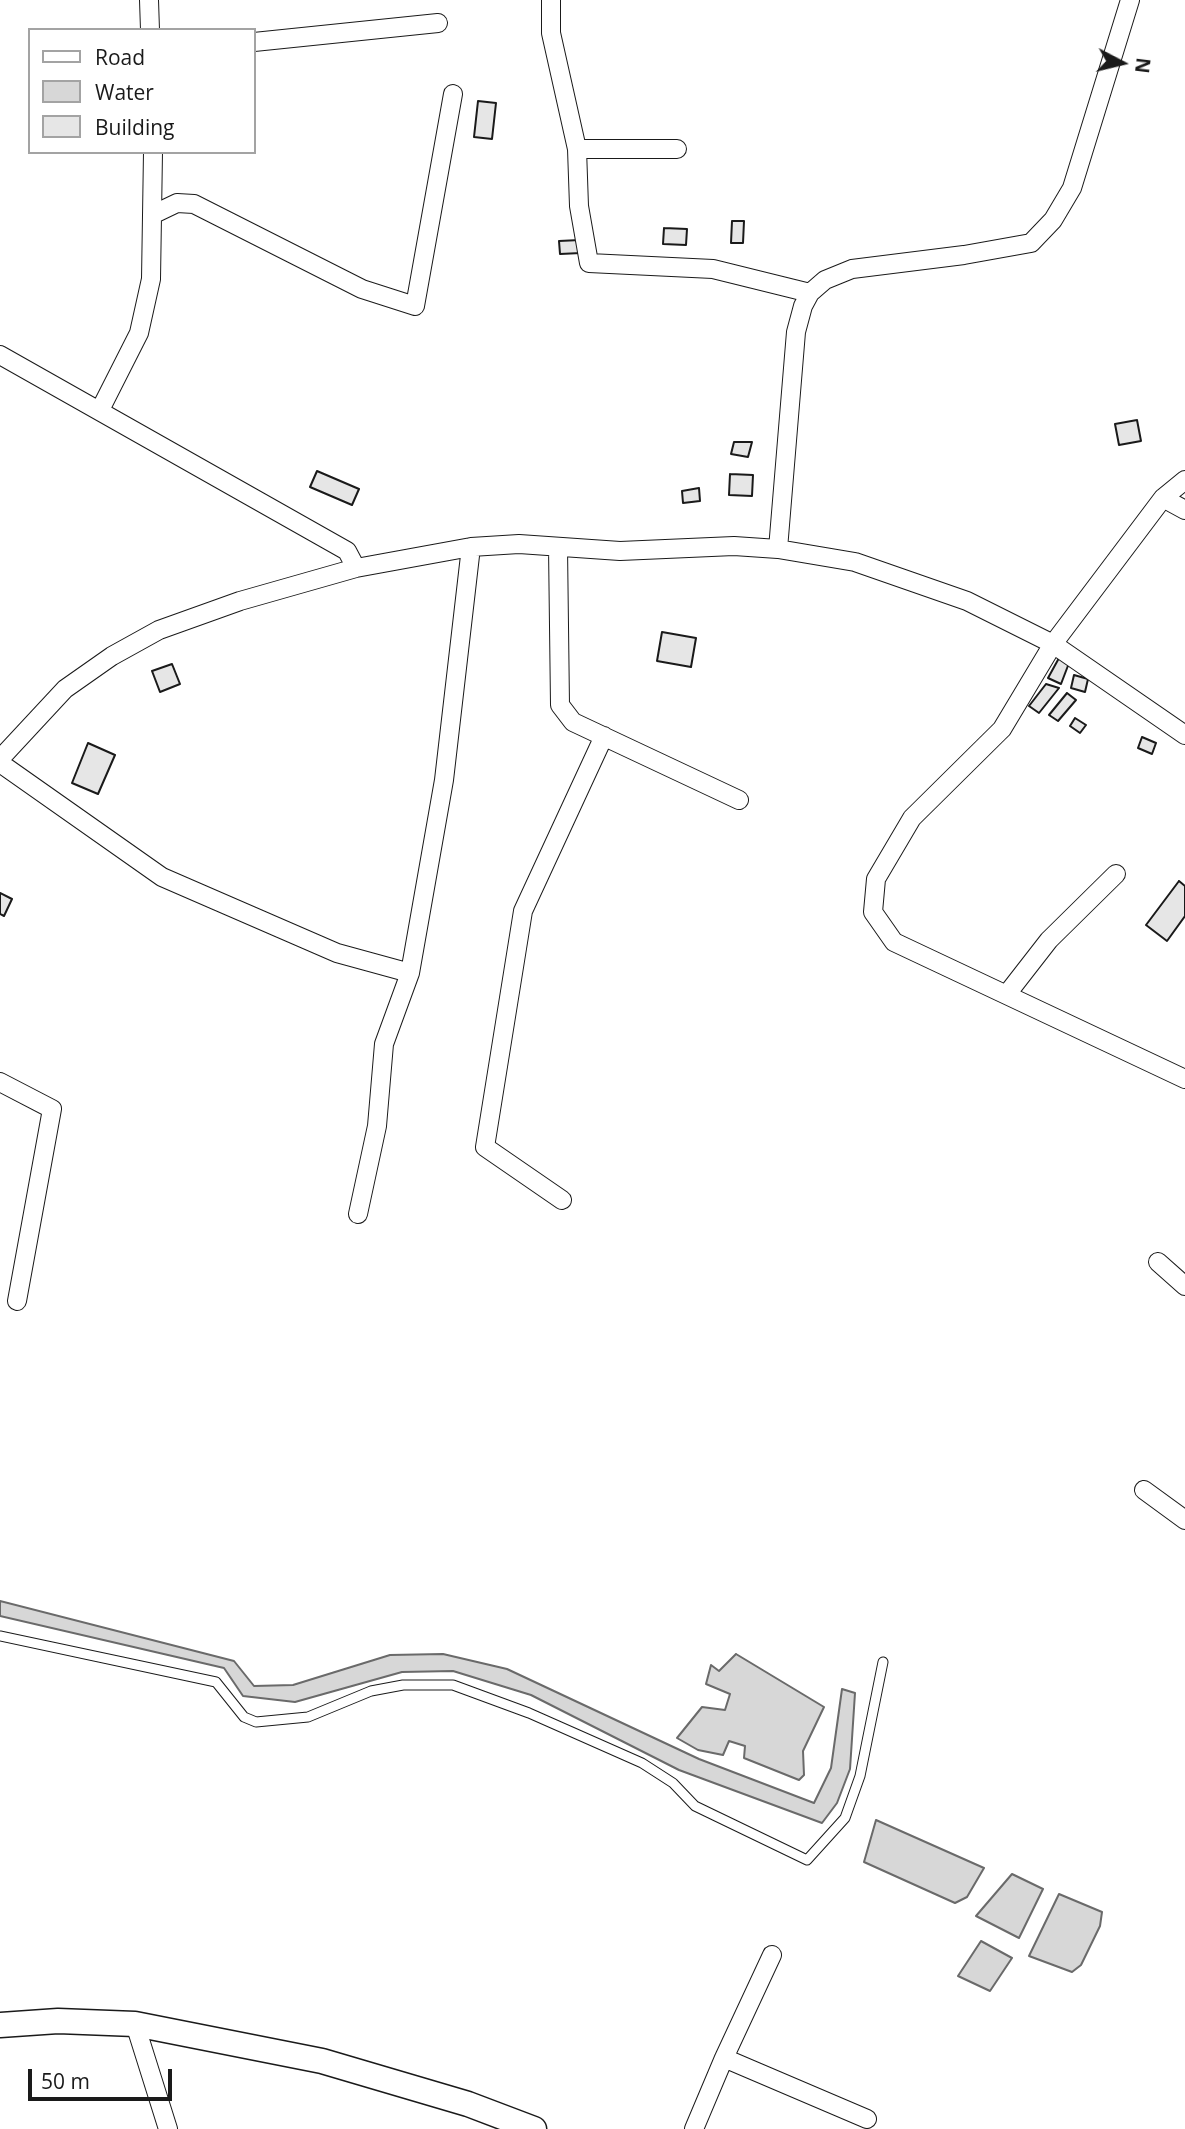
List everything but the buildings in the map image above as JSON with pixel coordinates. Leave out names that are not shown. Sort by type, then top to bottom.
[{"type":"main road","points":[[0,2025],[58,2021],[135,2024],[322,2061],[468,2104],[534,2129]]},
{"type":"street","points":[[149,0],[150,28]]},
{"type":"street","points":[[551,0],[551,33],[577,149],[579,206],[589,263],[713,269],[810,293]]},
{"type":"street","points":[[778,550],[796,332],[803,306],[810,293],[825,280],[852,270],[1031,243],[1054,220],[1072,188],[1130,0]]},
{"type":"street","points":[[256,42],[438,23]]},
{"type":"street","points":[[152,215],[177,203],[194,204],[362,289],[415,306],[453,94]]},
{"type":"street","points":[[577,149],[677,149]]},
{"type":"street","points":[[100,410],[139,333],[151,279],[153,154]]},
{"type":"street","points":[[0,355],[347,551],[356,568]]},
{"type":"street","points":[[1185,480],[1163,498],[1053,644],[1002,729],[912,818],[876,879],[873,912],[894,942],[1185,1079]]},
{"type":"street","points":[[1163,498],[1185,510]]},
{"type":"street","points":[[410,973],[337,953],[162,877],[0,761],[65,689],[112,656],[159,631],[240,601],[356,568],[471,547],[519,544],[620,551],[734,546],[855,562],[967,601],[1053,644],[1185,735]]},
{"type":"street","points":[[358,1214],[377,1126],[384,1044],[410,973],[444,780],[471,547]]},
{"type":"street","points":[[558,547],[559,705],[573,722],[738,800]]},
{"type":"street","points":[[562,1200],[485,1147],[523,911],[604,736]]},
{"type":"street","points":[[1007,995],[1049,940],[1116,874]]},
{"type":"street","points":[[0,1082],[52,1109],[17,1301]]},
{"type":"street","points":[[1158,1262],[1185,1286]]},
{"type":"street","points":[[1144,1490],[1185,1520]]},
{"type":"street","points":[[694,2129],[772,1955]]},
{"type":"street","points":[[135,2024],[169,2129]]},
{"type":"street","points":[[724,2058],[867,2119]]},
{"type":"lane","points":[[0,1636],[216,1682],[244,1717],[256,1722],[309,1717],[371,1691],[403,1685],[453,1685],[529,1713],[642,1763],[673,1783],[695,1806],[807,1860],[845,1818],[860,1776],[883,1662]]},
{"type":"water","points":[[0,1601],[234,1661],[254,1686],[293,1685],[390,1655],[443,1654],[507,1669],[699,1759],[814,1803],[831,1768],[842,1689],[855,1693],[850,1769],[837,1803],[822,1823],[679,1770],[531,1695],[453,1671],[402,1672],[295,1702],[243,1696],[224,1668],[0,1616]]},
{"type":"water","points":[[736,1654],[824,1707],[803,1751],[804,1775],[799,1780],[744,1758],[745,1746],[729,1741],[723,1755],[698,1750],[677,1738],[702,1707],[725,1710],[730,1694],[706,1684],[711,1665],[719,1671]]},
{"type":"water","points":[[876,1820],[984,1868],[967,1897],[955,1903],[864,1862]]},
{"type":"water","points":[[1012,1874],[1043,1889],[1019,1938],[976,1916]]},
{"type":"water","points":[[1059,1894],[1102,1912],[1100,1926],[1081,1965],[1072,1972],[1029,1956]]},
{"type":"water","points":[[981,1941],[1012,1958],[990,1991],[958,1976]]}]
